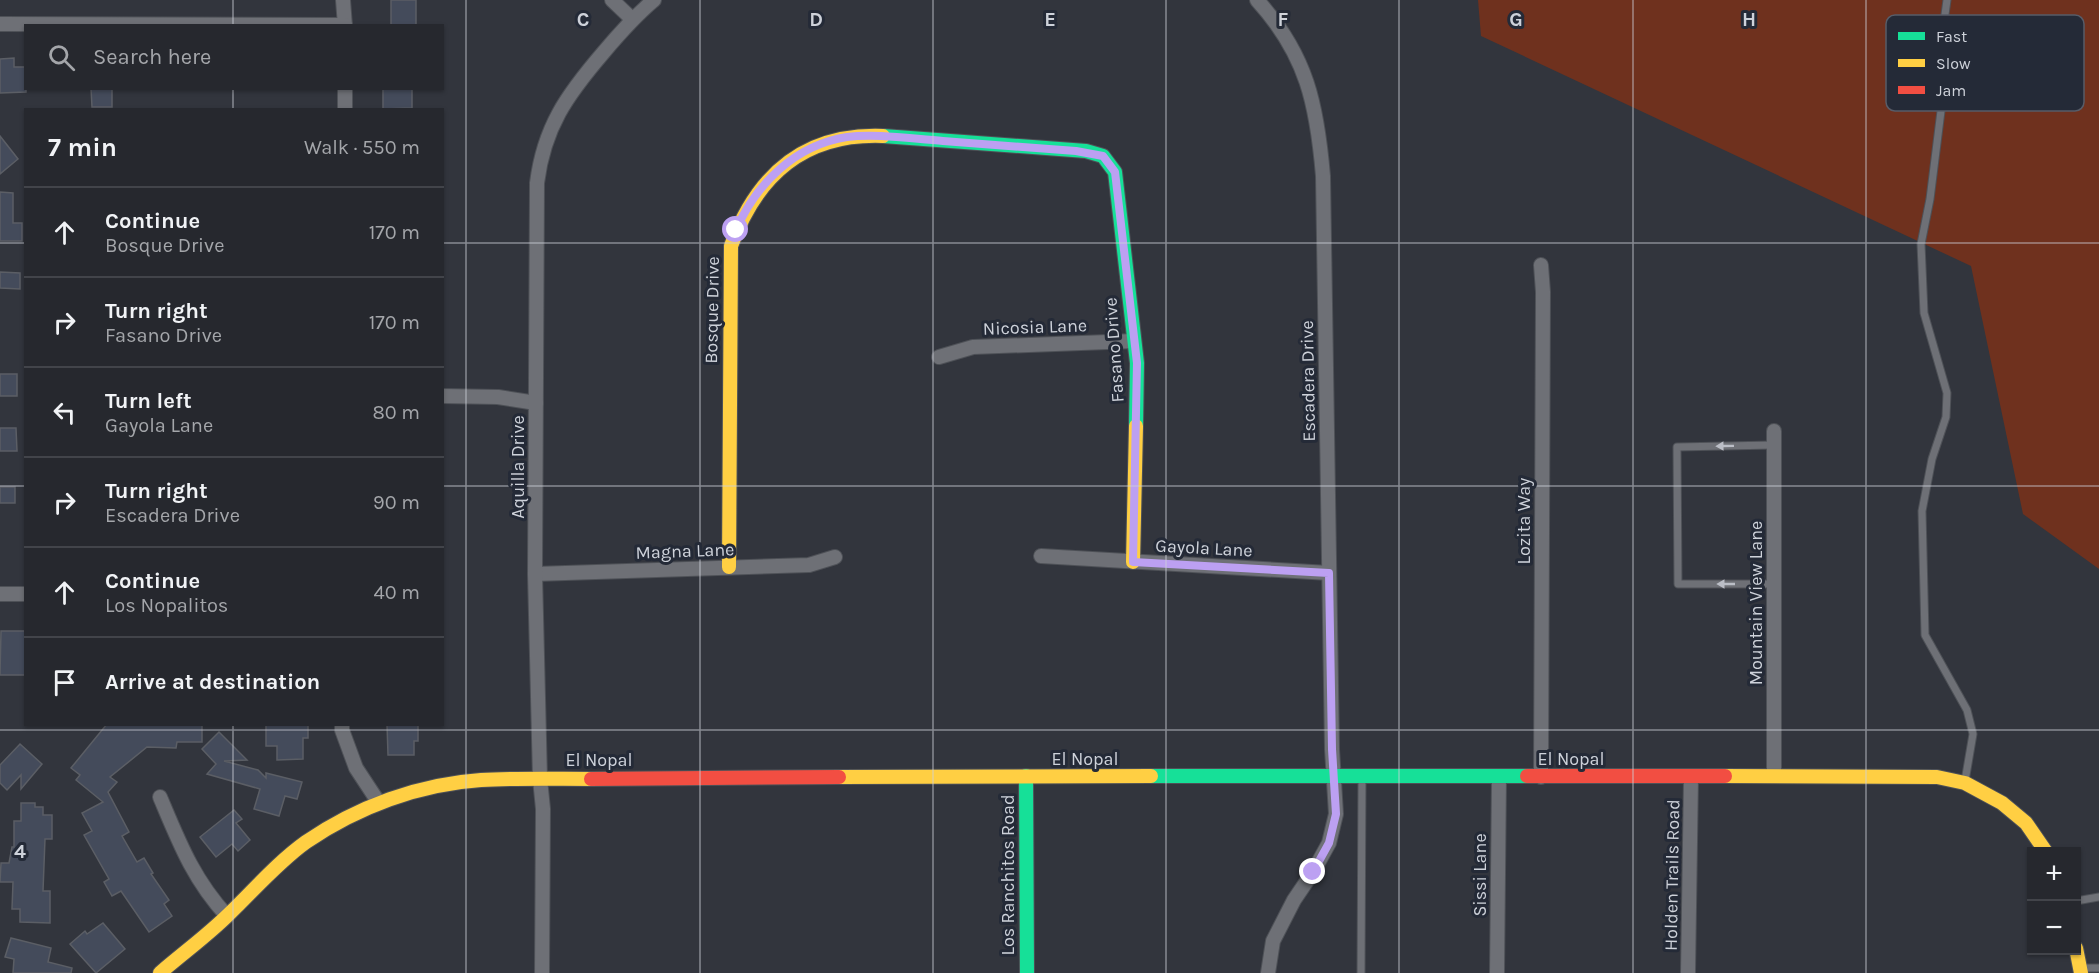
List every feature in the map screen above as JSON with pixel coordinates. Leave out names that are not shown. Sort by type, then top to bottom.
[{"type":"main road","name":"Bosque Drive","points":[[729,567],[731,246],[747,207],[773,175],[808,150],[849,137],[884,137],[1086,152],[1103,156],[1115,172]]},
{"type":"main road","name":"Fasano Drive","points":[[1115,172],[1137,363],[1133,562]]},
{"type":"main road","name":"El Nopal","points":[[160,973],[227,916],[305,843],[347,817],[379,802],[443,785],[481,780],[1026,776],[1936,777],[1965,783],[2002,803],[2026,823],[2043,847]]},
{"type":"main road","name":"Los Ranchitos Road","points":[[1026,776],[1027,973]]},
{"type":"main road","points":[[2077,955],[2080,970]]},
{"type":"street","points":[[343,0],[345,24]]},
{"type":"street","points":[[612,0],[632,19]]},
{"type":"street","name":"Aquilla Drive","points":[[542,973],[543,809],[540,778],[535,574],[536,191],[542,154],[556,115],[567,97],[632,19],[654,0]]},
{"type":"street","name":"Escadera Drive","points":[[1257,0],[1285,36],[1296,56],[1311,95],[1319,132],[1323,176],[1332,749],[1336,814],[1329,843],[1294,900],[1273,941],[1268,973]]},
{"type":"street","points":[[0,24],[24,24]]},
{"type":"street","points":[[345,90],[345,108]]},
{"type":"street","name":"Lozita Way","points":[[1541,265],[1543,292],[1541,777]]},
{"type":"street","name":"Nicosia Lane","points":[[939,357],[973,347],[1134,341]]},
{"type":"street","points":[[444,396],[498,397],[536,403]]},
{"type":"street","name":"Mountain View Lane","points":[[1773,438],[1773,776]]},
{"type":"street","name":"Gayola Lane","points":[[1041,556],[1329,573]]},
{"type":"street","name":"Magna Lane","points":[[535,574],[809,565],[835,557]]},
{"type":"street","points":[[0,594],[24,594]]},
{"type":"street","points":[[342,726],[356,768],[379,802]]},
{"type":"street","name":"Sissi Lane","points":[[1497,973],[1498,777]]},
{"type":"street","name":"Holden Trails Road","points":[[1688,973],[1691,777]]},
{"type":"street","points":[[160,797],[194,874],[210,898],[227,916]]},
{"type":"lane","points":[[1945,15],[1947,0]]},
{"type":"lane","points":[[1941,111],[1930,200],[1921,244],[1924,313],[1947,393],[1946,417],[1932,459],[1922,511],[1925,636],[1966,710],[1973,734],[1965,783]]},
{"type":"lane","points":[[1773,438],[1677,447],[1678,584],[1773,584]]},
{"type":"lane","points":[[1361,973],[1362,777]]},
{"type":"lane","points":[[2081,900],[2099,897]]},
{"type":"lane","points":[[2080,970],[2099,968]]},
{"type":"shaded area","points":[[1478,0],[2099,0],[2099,569],[2023,514],[1971,266],[1481,36]]},
{"type":"building","points":[[391,0],[416,0],[416,24],[391,24]]},
{"type":"building","points":[[14,58],[14,67],[24,67],[24,90],[26,92],[0,93],[0,59]]},
{"type":"building","points":[[91,90],[112,90],[112,107],[92,107]]},
{"type":"building","points":[[383,90],[412,90],[412,108],[383,108]]},
{"type":"building","points":[[0,136],[18,159],[0,174]]},
{"type":"building","points":[[0,192],[13,193],[13,223],[22,223],[22,241],[0,241]]},
{"type":"building","points":[[0,272],[20,273],[20,289],[0,288]]},
{"type":"building","points":[[0,374],[17,374],[17,396],[0,396]]},
{"type":"building","points":[[0,428],[16,428],[17,451],[0,451]]},
{"type":"building","points":[[0,487],[15,487],[15,503],[0,503]]},
{"type":"building","points":[[1,631],[24,631],[24,675],[0,675]]},
{"type":"building","points":[[105,726],[202,726],[202,742],[177,742],[176,748],[147,747],[110,777],[117,782],[108,792],[129,832],[122,836],[137,862],[144,858],[153,873],[151,874],[169,900],[164,904],[172,916],[149,932],[121,891],[112,896],[104,882],[109,879],[84,835],[92,831],[82,813],[103,802],[76,780],[80,775],[71,768]]},
{"type":"building","points":[[266,726],[308,726],[308,738],[303,738],[303,759],[277,760],[277,746],[266,746]]},
{"type":"building","points":[[387,726],[418,726],[418,741],[414,741],[414,755],[388,755]]},
{"type":"building","points":[[219,732],[247,760],[224,761],[258,770],[266,778],[266,773],[302,782],[297,799],[285,796],[279,816],[254,809],[260,789],[207,774],[216,764],[202,749]]},
{"type":"building","points":[[20,744],[42,764],[21,789],[21,775],[7,790],[0,783],[0,765]]},
{"type":"building","points":[[21,803],[35,803],[35,807],[43,807],[43,815],[52,815],[52,839],[45,839],[43,891],[50,891],[50,923],[20,922],[20,909],[12,909],[13,882],[0,882],[1,863],[9,863],[12,847],[14,847],[14,821],[21,821]]},
{"type":"building","points":[[234,810],[242,819],[236,823],[250,840],[238,851],[232,844],[216,857],[200,837]]},
{"type":"building","points":[[103,923],[125,949],[96,973],[70,944],[85,931],[87,934]]},
{"type":"building","points":[[11,938],[51,948],[48,962],[72,968],[71,973],[13,973],[14,959],[5,957]]},
{"type":"traffic: fast","points":[[883,136],[1086,151],[1103,156],[1115,172],[1137,363],[1136,426]]},
{"type":"traffic: fast","points":[[1026,776],[1027,973]]},
{"type":"traffic: fast","points":[[1151,776],[1527,776]]},
{"type":"traffic: slow","points":[[729,567],[731,246],[755,198],[787,163],[807,151],[830,142],[855,137],[883,136]]},
{"type":"traffic: slow","points":[[1133,562],[1136,426]]},
{"type":"traffic: slow","points":[[839,777],[1151,776]]},
{"type":"traffic: slow","points":[[1725,776],[1937,777],[1965,783],[2002,803],[2026,823],[2043,847]]},
{"type":"traffic: slow","points":[[160,973],[221,922],[276,867],[306,842],[367,808],[412,792],[458,782],[508,779],[591,779]]},
{"type":"traffic: slow","points":[[2077,955],[2081,973]]},
{"type":"traffic: jam","points":[[1527,776],[1725,776]]},
{"type":"traffic: jam","points":[[591,779],[839,777]]},
{"type":"route","points":[[736,230],[751,200],[761,187],[786,164],[816,147],[849,137],[884,137],[1076,151],[1103,156],[1115,172],[1137,363],[1133,562],[1329,573],[1332,749],[1336,814],[1329,843],[1313,872]]}]
